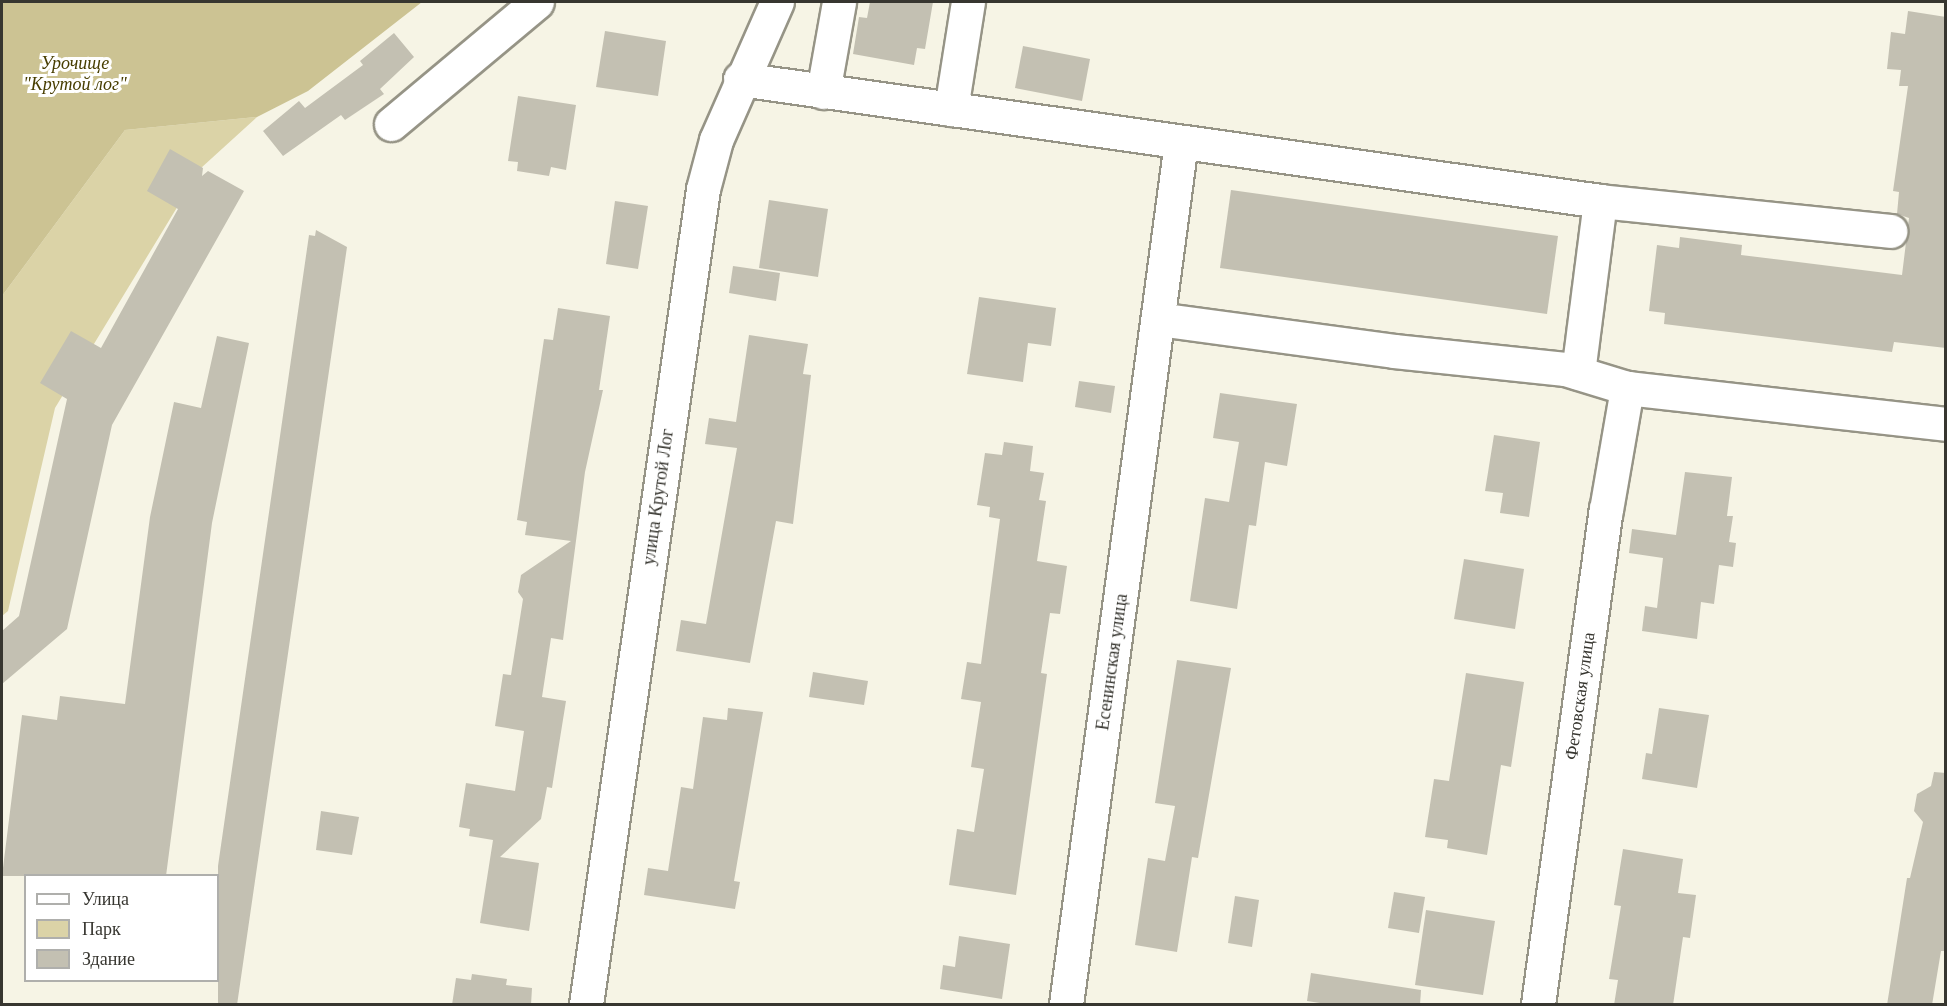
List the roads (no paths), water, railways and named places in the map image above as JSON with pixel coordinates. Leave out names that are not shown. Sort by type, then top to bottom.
[{"type":"street","points":[[391,124],[537,2]]},
{"type":"street","name":"улица Крутой Лог","points":[[586,1005],[703,189],[716,140],[740,79],[777,2]]},
{"type":"street","points":[[823,92],[839,2]]},
{"type":"street","points":[[951,109],[968,2]]},
{"type":"street","points":[[740,79],[1600,201],[1890,231]]},
{"type":"street","name":"Есенинская улица","points":[[1066,1005],[1181,142]]},
{"type":"street","points":[[1578,373],[1600,201]]},
{"type":"street","points":[[1158,319],[1578,373],[1627,388],[1946,424]]},
{"type":"street","name":"Фетовская улица","points":[[1538,1005],[1606,510],[1627,388]]},
{"type":"park label","name":"Урочище \"Крутой лог\"","points":[[75,74]]}]
